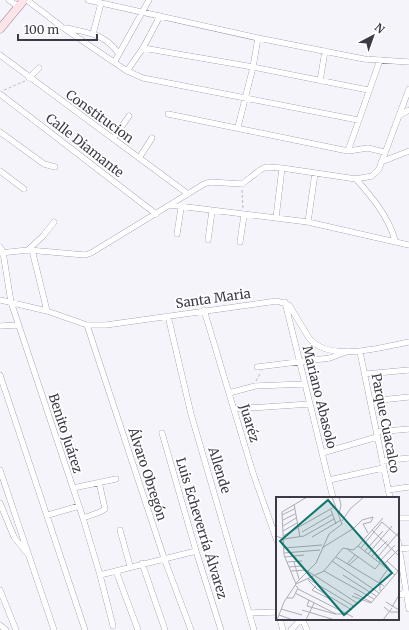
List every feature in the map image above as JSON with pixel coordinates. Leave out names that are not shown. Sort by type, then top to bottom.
[{"type":"main road","points":[[0,29],[23,2]]},
{"type":"street","points":[[10,0],[23,2],[115,61],[127,71],[143,78],[358,120]]},
{"type":"street","points":[[88,0],[258,38],[364,59],[409,62]]},
{"type":"street","points":[[115,61],[149,0]]},
{"type":"street","points":[[92,34],[101,3]]},
{"type":"street","points":[[127,71],[143,48],[160,16]]},
{"type":"street","points":[[62,27],[107,39],[119,54]]},
{"type":"street","points":[[238,127],[246,99],[258,38]]},
{"type":"street","points":[[143,48],[253,67],[368,90]]},
{"type":"street","points":[[320,81],[325,51]]},
{"type":"street","name":"Constitucion","points":[[0,55],[29,78],[188,194]]},
{"type":"street","points":[[348,150],[368,90],[380,60]]},
{"type":"street","points":[[29,78],[39,68]]},
{"type":"street","points":[[1,251],[30,250],[85,255],[210,182],[242,184],[266,167],[356,179],[372,176],[376,173],[381,162],[409,89]]},
{"type":"street","name":"Calle Diamante","points":[[0,92],[156,214]]},
{"type":"street","points":[[400,115],[409,110]]},
{"type":"street","points":[[168,114],[348,150],[368,148],[384,152]]},
{"type":"street","points":[[114,139],[129,116]]},
{"type":"street","points":[[0,132],[44,164],[55,167]]},
{"type":"street","points":[[139,158],[152,138]]},
{"type":"street","points":[[381,162],[409,151]]},
{"type":"street","points":[[276,218],[282,168]]},
{"type":"street","points":[[0,171],[24,189]]},
{"type":"street","points":[[308,222],[315,173]]},
{"type":"street","points":[[356,179],[377,203],[392,232],[394,240]]},
{"type":"street","points":[[170,206],[308,222],[394,240],[409,245]]},
{"type":"street","points":[[177,234],[181,208]]},
{"type":"street","points":[[208,240],[212,211]]},
{"type":"street","points":[[240,242],[244,215]]},
{"type":"street","points":[[30,250],[54,222]]},
{"type":"street","points":[[30,250],[47,311]]},
{"type":"street","name":"Benito Juárez","points":[[1,251],[11,302],[83,518],[113,626]]},
{"type":"street","name":"Santa Maria","points":[[0,300],[47,311],[87,325],[106,325],[204,310],[277,301],[285,302]]},
{"type":"street","points":[[285,302],[292,308],[312,342],[323,348],[360,352],[409,342]]},
{"type":"street","name":"Mariano Abasolo","points":[[285,302],[333,497]]},
{"type":"street","name":"Juaréz","points":[[204,310],[253,473],[276,535]]},
{"type":"street","name":"Allende","points":[[168,316],[191,414],[254,630]]},
{"type":"street","points":[[0,326],[18,325]]},
{"type":"street","name":"Álvaro Obregón","points":[[87,325],[164,558],[190,630]]},
{"type":"street","points":[[257,367],[300,360],[330,358],[348,351]]},
{"type":"street","name":"Parque Cuacalco","points":[[360,352],[390,497]]},
{"type":"street","points":[[365,374],[409,370]]},
{"type":"street","points":[[0,375],[48,515],[84,630]]},
{"type":"street","points":[[229,393],[255,386],[305,384]]},
{"type":"street","points":[[370,401],[409,397]]},
{"type":"street","points":[[234,409],[310,404]]},
{"type":"street","points":[[322,453],[376,435],[409,429]]},
{"type":"street","name":"Luis Echeverría Álvarez","points":[[162,432],[196,551],[221,630]]},
{"type":"street","points":[[329,480],[409,458]]},
{"type":"street","points":[[0,470],[27,554],[54,630]]},
{"type":"street","points":[[73,488],[116,479]]},
{"type":"street","points":[[83,518],[104,509],[99,482]]},
{"type":"street","points":[[388,490],[409,488]]},
{"type":"street","points":[[0,503],[14,537],[27,554]]},
{"type":"street","points":[[48,515],[78,506]]},
{"type":"street","points":[[120,530],[130,566]]},
{"type":"street","points":[[399,545],[400,568],[409,609]]},
{"type":"street","points":[[400,549],[409,548]]},
{"type":"street","points":[[100,575],[142,563],[196,551]]},
{"type":"street","points":[[142,563],[165,630]]},
{"type":"street","points":[[116,571],[138,630]]},
{"type":"street","points":[[0,590],[16,630]]},
{"type":"street","points":[[399,594],[406,593]]},
{"type":"street","points":[[250,613],[276,612]]},
{"type":"street","points":[[280,620],[283,630]]},
{"type":"street","points":[[291,630],[301,620]]},
{"type":"street","points":[[302,620],[307,630]]},
{"type":"street","points":[[0,625],[6,630]]},
{"type":"path","points":[[0,92],[20,84],[29,78]]},
{"type":"path","points":[[242,184],[244,215]]},
{"type":"path","points":[[255,386],[264,366]]}]
